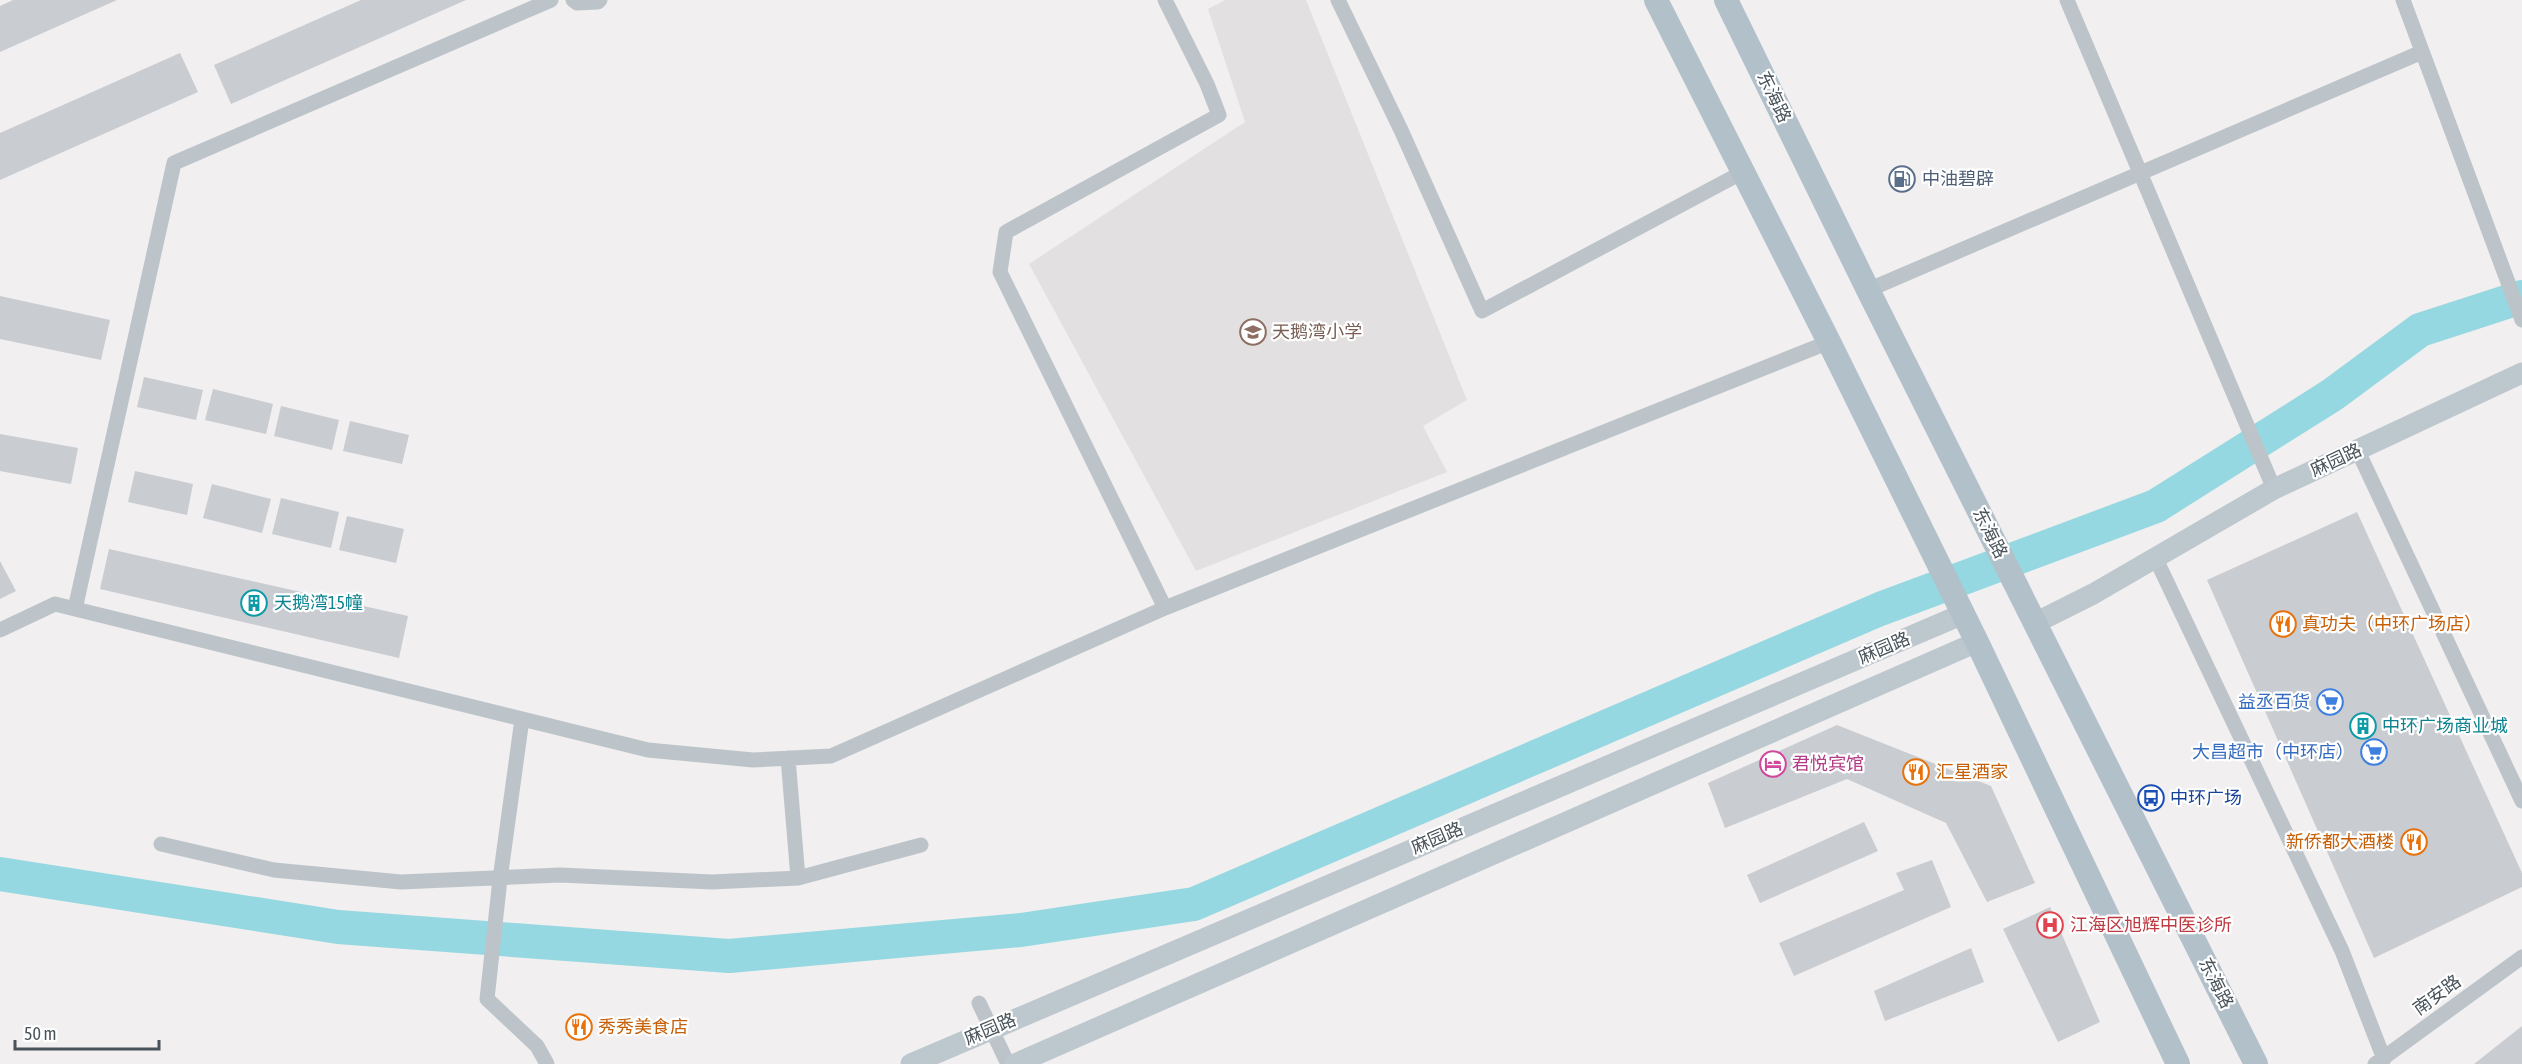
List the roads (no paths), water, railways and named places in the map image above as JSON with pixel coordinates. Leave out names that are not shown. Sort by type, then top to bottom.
[{"type":"main road","points":[[1656,0],[1963,613],[2178,1064]]},
{"type":"main road","name":"东海路","points":[[1726,0],[1868,290],[2256,1064]]},
{"type":"street","points":[[75,609],[174,163],[551,0]]},
{"type":"street","points":[[573,0],[577,3],[600,0]]},
{"type":"street","points":[[1165,0],[1207,84],[1219,116],[1006,232],[1000,272],[1165,608]]},
{"type":"street","points":[[1338,0],[1401,130],[1482,311],[1743,172]]},
{"type":"street","points":[[2067,0],[2274,488]]},
{"type":"street","points":[[2403,0],[2522,320]]},
{"type":"street","points":[[1868,290],[2421,52]]},
{"type":"street","points":[[0,630],[54,604],[648,750],[753,760],[831,756],[1165,608],[1829,342]]},
{"type":"street","name":"麻园路","points":[[2035,623],[2093,594],[2274,488],[2522,373]]},
{"type":"street","points":[[2357,450],[2522,801]]},
{"type":"street","points":[[2155,557],[2342,951],[2380,1061]]},
{"type":"street","name":"麻园路","points":[[911,1064],[1963,613]]},
{"type":"street","name":"麻园路","points":[[1018,1063],[1977,642]]},
{"type":"street","points":[[522,719],[500,879],[487,999],[537,1046],[547,1064]]},
{"type":"street","points":[[788,758],[798,878]]},
{"type":"street","points":[[161,844],[285,871],[401,882],[560,875],[712,882],[798,878],[921,845]]},
{"type":"street","name":"南安路","points":[[2380,1061],[2522,957]]},
{"type":"street","points":[[979,1003],[990,1029],[1018,1063]]},
{"type":"waterway","points":[[0,874],[338,927],[729,956],[1021,930],[1194,904],[1880,609],[2156,506],[2332,395],[2420,330],[2522,297]]},
{"type":"place","name":"中油碧辟","points":[[1902,179]]},
{"type":"place","name":"天鹅湾小学","points":[[1253,332]]},
{"type":"place","name":"天鹅湾15幢","points":[[254,603]]},
{"type":"place","name":"真功夫（中环广场店）","points":[[2283,624]]},
{"type":"place","name":"益丞百货","points":[[2330,702]]},
{"type":"place","name":"中环广场商业城","points":[[2363,726]]},
{"type":"place","name":"大昌超市（中环店）","points":[[2374,752]]},
{"type":"place","name":"君悦宾馆","points":[[1773,764]]},
{"type":"place","name":"汇星酒家","points":[[1916,772]]},
{"type":"place","name":"中环广场","points":[[2151,798]]},
{"type":"place","name":"新侨都大酒楼","points":[[2414,842]]},
{"type":"place","name":"江海区旭辉中医诊所","points":[[2050,925]]},
{"type":"place","name":"秀秀美食店","points":[[579,1027]]}]
